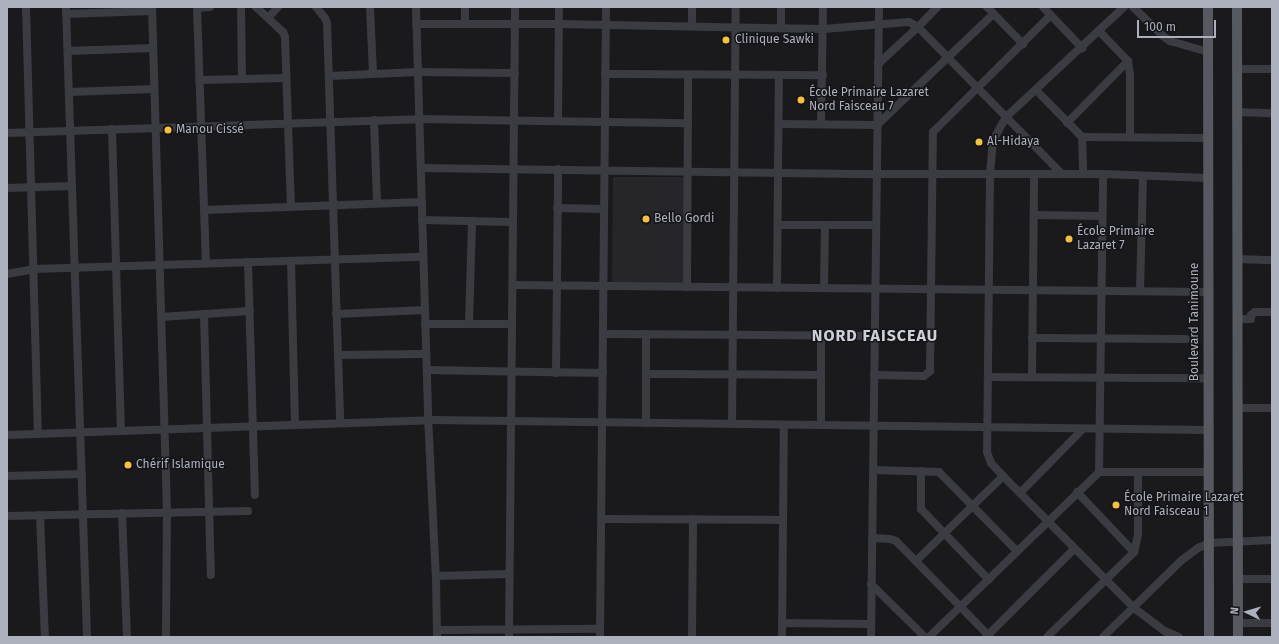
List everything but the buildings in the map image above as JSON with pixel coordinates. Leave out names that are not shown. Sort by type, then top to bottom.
[{"type":"main road","name":"Boulevard Tanimoune","points":[[1208,7],[1209,637]]},
{"type":"main road","points":[[1237,7],[1238,637]]},
{"type":"street","points":[[26,7],[38,434]]},
{"type":"street","points":[[206,263],[197,7],[210,7]]},
{"type":"street","points":[[241,7],[242,79]]},
{"type":"street","points":[[256,7],[284,34],[291,207]]},
{"type":"street","points":[[268,18],[278,7]]},
{"type":"street","points":[[316,7],[326,18],[327,23],[333,260],[340,424]]},
{"type":"street","points":[[370,7],[373,74]]},
{"type":"street","points":[[416,7],[428,420],[436,576],[437,633],[600,633],[606,7]]},
{"type":"street","points":[[465,7],[465,24]]},
{"type":"street","points":[[509,633],[515,7]]},
{"type":"street","points":[[558,120],[559,7]]},
{"type":"street","points":[[692,7],[692,26]]},
{"type":"street","points":[[732,424],[736,7]]},
{"type":"street","points":[[781,7],[781,28]]},
{"type":"street","points":[[821,123],[823,7]]},
{"type":"street","points":[[871,637],[879,7]]},
{"type":"street","points":[[878,64],[937,7]]},
{"type":"street","points":[[987,7],[1023,44]]},
{"type":"street","points":[[1043,7],[1082,48]]},
{"type":"street","points":[[1124,7],[1082,48],[1006,117],[993,140],[990,174],[988,458],[1003,476],[1074,549],[1134,608],[1165,631],[1179,637]]},
{"type":"street","points":[[1133,7],[1170,41],[1208,52]]},
{"type":"street","points":[[87,637],[66,10],[152,9],[167,512],[166,637]]},
{"type":"street","points":[[779,124],[821,123],[877,125],[946,57],[993,14]]},
{"type":"street","points":[[874,376],[924,376],[930,371],[932,132],[1051,15]]},
{"type":"street","points":[[416,24],[559,24],[823,29],[909,22],[918,27],[1062,174]]},
{"type":"street","points":[[1099,31],[1128,61],[1130,75],[1130,137]]},
{"type":"street","points":[[68,51],[153,48]]},
{"type":"street","points":[[1067,123],[1128,61]]},
{"type":"street","points":[[1237,69],[1272,69]]},
{"type":"street","points":[[329,76],[418,72],[515,73]]},
{"type":"street","points":[[605,74],[823,76]]},
{"type":"street","points":[[687,287],[688,75]]},
{"type":"street","points":[[777,288],[779,75]]},
{"type":"street","points":[[199,80],[286,78]]},
{"type":"street","points":[[69,92],[154,89]]},
{"type":"street","points":[[1036,90],[1082,137],[1208,138]]},
{"type":"street","points":[[1237,112],[1272,112]]},
{"type":"street","points":[[7,132],[419,119],[514,119],[688,123]]},
{"type":"street","points":[[374,120],[376,203]]},
{"type":"street","points":[[112,129],[121,431]]},
{"type":"street","points":[[1082,137],[1083,174]]},
{"type":"street","points":[[421,168],[877,174],[1103,174],[1208,178]]},
{"type":"street","points":[[556,373],[558,170]]},
{"type":"street","points":[[1032,377],[1034,174]]},
{"type":"street","points":[[1099,472],[1103,174]]},
{"type":"street","points":[[1140,291],[1143,176]]},
{"type":"street","points":[[7,188],[72,186]]},
{"type":"street","points":[[204,210],[422,202]]},
{"type":"street","points":[[557,208],[604,209]]},
{"type":"street","points":[[1034,215],[1102,216]]},
{"type":"street","points":[[422,220],[513,222]]},
{"type":"street","points":[[469,324],[472,221]]},
{"type":"street","points":[[778,224],[876,225]]},
{"type":"street","points":[[824,225],[824,288]]},
{"type":"street","points":[[7,274],[34,269],[75,267],[423,257]]},
{"type":"street","points":[[1237,259],[1272,260]]},
{"type":"street","points":[[291,261],[294,425]]},
{"type":"street","points":[[248,262],[255,495]]},
{"type":"street","points":[[512,285],[733,288],[930,288],[1208,292]]},
{"type":"street","points":[[336,314],[425,310]]},
{"type":"street","points":[[161,317],[250,311]]},
{"type":"street","points":[[1238,319],[1250,320],[1252,314],[1255,312],[1272,312]]},
{"type":"street","points":[[204,314],[211,575]]},
{"type":"street","points":[[425,324],[512,324]]},
{"type":"street","points":[[603,334],[875,336]]},
{"type":"street","points":[[646,334],[646,423]]},
{"type":"street","points":[[821,335],[821,425]]},
{"type":"street","points":[[1032,338],[1186,339]]},
{"type":"street","points":[[338,355],[426,354]]},
{"type":"street","points":[[427,370],[603,373]]},
{"type":"street","points":[[646,374],[821,375]]},
{"type":"street","points":[[988,377],[1208,378]]},
{"type":"street","points":[[1238,408],[1272,408]]},
{"type":"street","points":[[7,434],[428,420],[1208,430]]},
{"type":"street","points":[[782,637],[784,425]]},
{"type":"street","points":[[1020,493],[1083,428]]},
{"type":"street","points":[[873,470],[934,471],[942,475],[1017,551]]},
{"type":"street","points":[[921,471],[921,509],[989,580]]},
{"type":"street","points":[[929,637],[1099,472],[1208,472]]},
{"type":"street","points":[[1047,637],[1134,552],[1138,534],[1138,473]]},
{"type":"street","points":[[7,476],[82,474]]},
{"type":"street","points":[[916,561],[1003,476]]},
{"type":"street","points":[[1077,492],[1134,552]]},
{"type":"street","points":[[7,516],[248,511]]},
{"type":"street","points":[[122,513],[127,637]]},
{"type":"street","points":[[40,515],[45,637]]},
{"type":"street","points":[[601,519],[783,520]]},
{"type":"street","points":[[692,637],[693,519]]},
{"type":"street","points":[[872,538],[890,539],[896,541],[988,636],[1074,549]]},
{"type":"street","points":[[1103,637],[1182,560],[1194,551],[1209,543],[1272,540]]},
{"type":"street","points":[[436,576],[509,574]]},
{"type":"street","points":[[1237,579],[1272,579]]},
{"type":"street","points":[[871,584],[925,637]]},
{"type":"street","points":[[782,623],[871,624]]},
{"type":"street","points":[[1238,623],[1272,623]]},
{"type":"shaded area","points":[[613,177],[684,177],[684,283],[612,283]]},
{"type":"place","name":"Clinique Sawki","points":[[726,40]]},
{"type":"place","name":"École Primaire Lazaret Nord Faisceau 7","points":[[801,100]]},
{"type":"place","name":"Manou Cissé","points":[[168,130]]},
{"type":"place","name":"Al-Hidaya","points":[[979,142]]},
{"type":"place","name":"Bello Gordi","points":[[646,219]]},
{"type":"place","name":"École Primaire Lazaret 7","points":[[1069,239]]},
{"type":"place","name":"Chérif Islamique","points":[[128,465]]},
{"type":"place","name":"École Primaire Lazaret Nord Faisceau 1","points":[[1116,505]]},
{"type":"district","name":"NORD FAISCEAU","points":[[875,336]]}]
